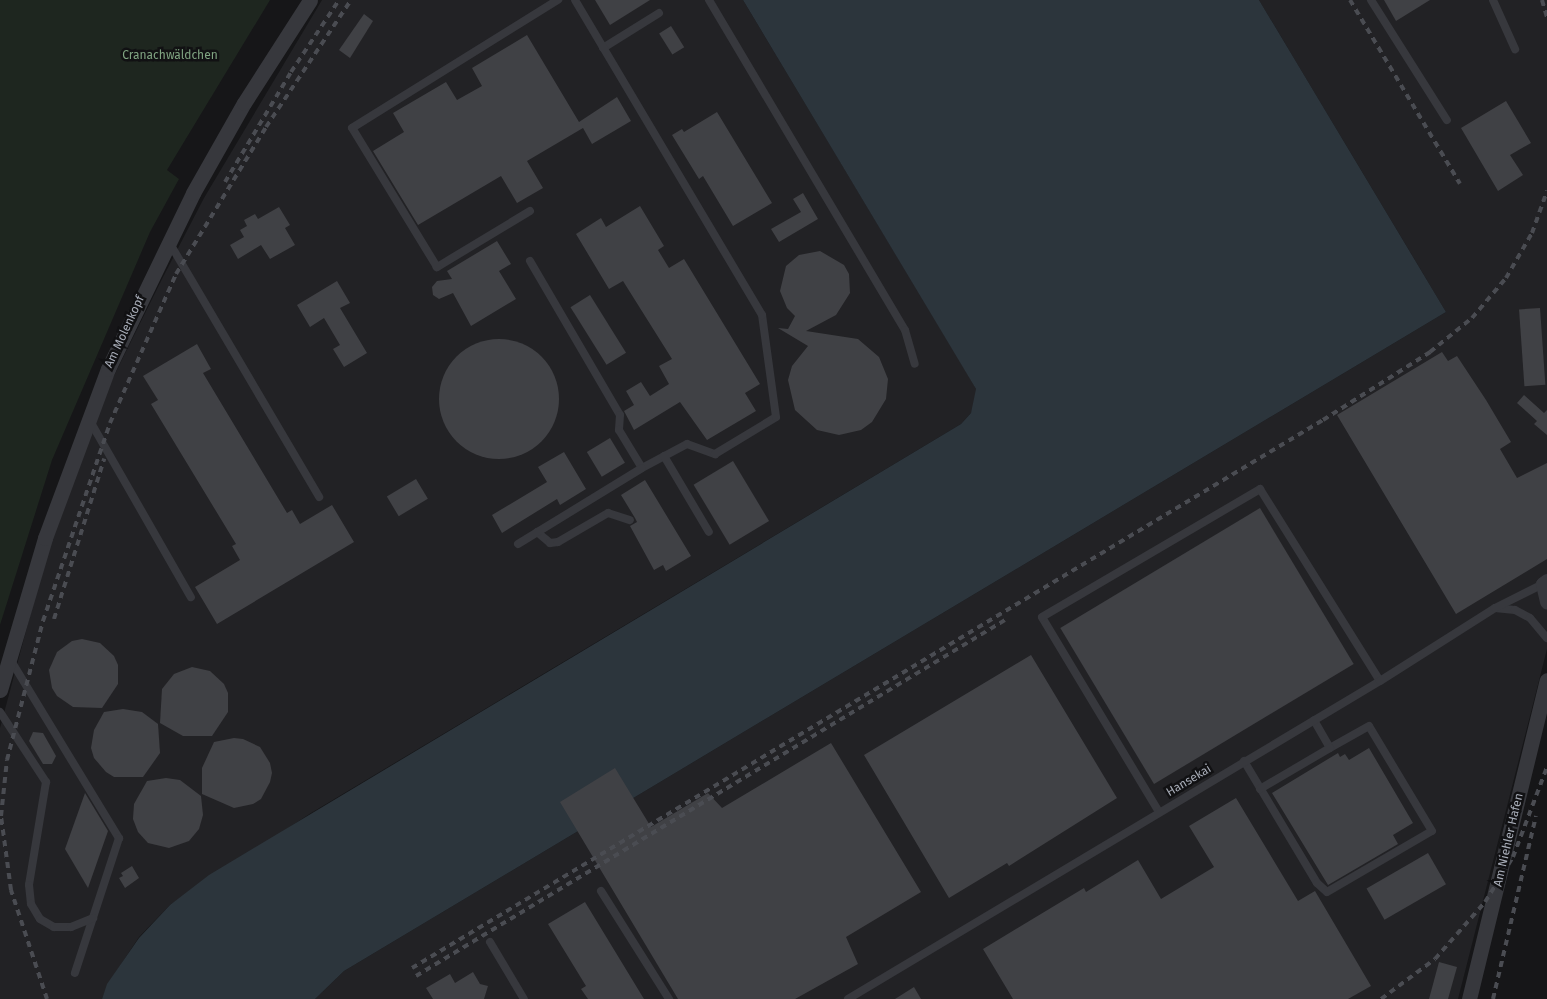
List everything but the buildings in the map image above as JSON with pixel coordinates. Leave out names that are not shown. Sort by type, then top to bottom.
[{"type":"street","name":"Am Molenkopf","points":[[0,690],[45,538],[108,369],[168,241],[244,103],[310,0]]},
{"type":"street","points":[[1545,582],[1547,602]]},
{"type":"street","name":"Am Niehler Hafen","points":[[1469,999],[1547,680]]},
{"type":"lane","points":[[530,211],[437,267],[352,128],[558,0]]},
{"type":"lane","points":[[518,544],[642,468],[687,444],[715,454],[776,417],[762,315],[575,0]]},
{"type":"lane","points":[[709,0],[905,330],[915,364]]},
{"type":"lane","points":[[1371,0],[1447,120]]},
{"type":"lane","points":[[1493,0],[1515,49]]},
{"type":"lane","points":[[603,48],[660,13]]},
{"type":"lane","points":[[168,241],[319,497]]},
{"type":"lane","points":[[530,261],[620,415],[619,430],[642,468]]},
{"type":"lane","points":[[89,419],[191,597]]},
{"type":"lane","points":[[664,456],[709,532]]},
{"type":"lane","points":[[1158,812],[1042,617],[1260,489],[1380,680]]},
{"type":"lane","points":[[537,532],[550,544],[558,542],[608,513],[630,520]]},
{"type":"lane","name":"Hansekai","points":[[848,999],[1314,720],[1495,608],[1545,582]]},
{"type":"lane","points":[[1495,608],[1514,610],[1530,618],[1547,638]]},
{"type":"lane","points":[[9,657],[119,838],[75,973]]},
{"type":"lane","points":[[0,712],[46,782],[28,885],[31,904],[40,919],[54,927],[71,927],[93,918]]},
{"type":"lane","points":[[1314,720],[1330,748]]},
{"type":"lane","points":[[1244,761],[1260,789],[1317,883],[1327,892],[1432,832],[1369,726],[1260,789]]},
{"type":"lane","points":[[602,891],[668,999]]},
{"type":"lane","points":[[490,942],[524,999]]},
{"type":"shaded area","points":[[322,0],[743,0],[970,378],[976,389],[976,402],[971,413],[961,424],[311,813],[170,905],[139,937],[108,984],[102,999],[0,999],[0,728],[48,549],[100,404],[162,279],[204,198]]},
{"type":"shaded area","points":[[743,0],[1259,0],[1446,312],[344,971],[315,999],[102,999],[107,984],[139,938],[170,905],[209,875],[961,424],[971,413],[976,389]]},
{"type":"shaded area","points":[[1259,0],[1547,0],[1547,649],[1458,999],[315,999],[344,971],[1446,312]]},
{"type":"green space","name":"Cranachwäldchen","points":[[0,0],[270,0],[167,170],[179,179],[150,232],[52,460],[0,625]]},
{"type":"railway","points":[[225,182],[291,72],[339,0]]},
{"type":"railway","points":[[47,999],[11,890],[1,816],[7,760],[43,621],[110,423],[176,274],[266,127],[351,0]]},
{"type":"railway","points":[[1350,0],[1460,184]]},
{"type":"railway","points":[[1542,0],[1547,18]]},
{"type":"railway","points":[[412,968],[1323,420],[1430,352],[1472,318],[1506,278],[1532,233],[1547,191]]},
{"type":"railway","points":[[54,619],[104,459]]},
{"type":"railway","points":[[416,976],[1005,620]]},
{"type":"railway","points":[[1381,999],[1435,959],[1485,902],[1513,857],[1547,767]]},
{"type":"railway","points":[[1493,999],[1536,816]]}]
